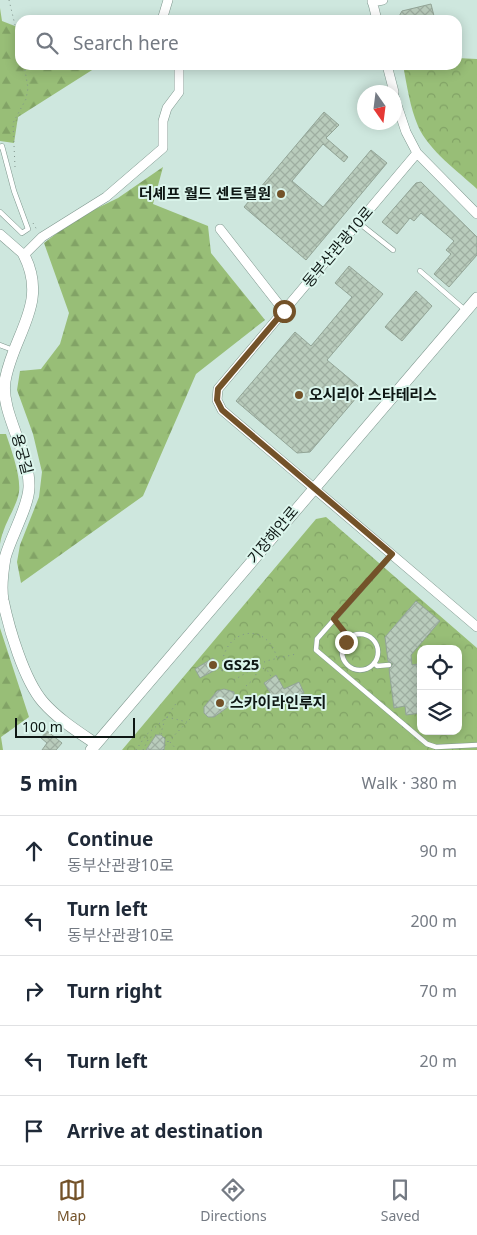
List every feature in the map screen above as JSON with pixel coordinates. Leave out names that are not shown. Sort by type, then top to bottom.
[{"type":"main road","name":"용궁길","points":[[24,255],[34,282],[34,297],[4,383],[6,399],[28,473],[30,489],[5,559],[2,598],[20,655],[34,690],[56,716],[93,747]]},
{"type":"main road","name":"기장해안로","points":[[93,747],[477,298]]},
{"type":"street","points":[[164,15],[168,0]]},
{"type":"street","points":[[376,15],[372,1],[382,0]]},
{"type":"street","points":[[24,255],[42,236],[106,197],[163,148],[163,121],[167,108],[179,92],[179,70]]},
{"type":"street","points":[[388,70],[392,85]]},
{"type":"street","points":[[402,119],[406,132],[417,153],[477,214]]},
{"type":"street","name":"동부산관광10로","points":[[417,153],[218,389],[217,400],[222,410],[477,627]]},
{"type":"street","points":[[220,229],[284,311]]},
{"type":"street","name":"용궁길","points":[[0,234],[24,255]]},
{"type":"lane","points":[[0,147],[2,146],[14,192],[28,229],[22,233],[0,212]]},
{"type":"lane","points":[[358,222],[393,250]]},
{"type":"lane","points":[[420,271],[466,310]]},
{"type":"lane","points":[[0,346],[14,350]]},
{"type":"lane","points":[[392,554],[316,639],[316,650],[427,744],[436,747],[477,745]]},
{"type":"lane","points":[[334,619],[349,638]]},
{"type":"lane","points":[[362,634],[374,641],[378,654],[374,664],[359,670],[346,664],[342,650],[349,638],[362,634]]},
{"type":"lane","points":[[374,664],[378,666],[389,665]]},
{"type":"path","points":[[9,0],[15,25]]},
{"type":"path","points":[[15,171],[12,123],[26,99],[28,88],[25,70]]},
{"type":"path","points":[[32,221],[42,236]]},
{"type":"path","points":[[222,671],[222,658],[225,648],[236,638],[246,635],[256,634],[265,638],[272,645],[277,658]]},
{"type":"path","points":[[234,680],[258,666],[277,658],[296,654]]},
{"type":"path","points":[[258,666],[266,670],[272,678]]},
{"type":"path","points":[[246,686],[254,678],[258,666]]},
{"type":"path","points":[[136,750],[146,735],[166,718],[177,702]]},
{"type":"path","points":[[166,718],[187,722]]},
{"type":"path","points":[[161,733],[166,718]]},
{"type":"path","points":[[163,750],[190,719]]},
{"type":"path","points":[[161,733],[176,749]]},
{"type":"path","points":[[144,750],[152,735],[161,733]]},
{"type":"green space","points":[[0,8],[2,21],[15,26],[15,70],[92,70],[18,117],[14,143],[0,141]]},
{"type":"green space","points":[[462,58],[477,59],[477,189],[429,144],[418,126],[404,70],[462,70]]},
{"type":"green space","points":[[163,167],[153,204],[208,226],[211,253],[265,320],[196,374],[143,496],[21,583],[17,562],[20,545],[39,497],[42,472],[33,434],[17,390],[20,371],[41,369],[60,344],[69,313],[44,243],[77,218],[118,198]]},
{"type":"green space","points":[[0,434],[6,434],[19,478],[19,492],[0,544]]},
{"type":"green space","points":[[326,517],[477,648],[477,750],[122,750],[316,519]]},
{"type":"green space","points":[[0,628],[29,717],[1,737],[3,750],[0,750]]},
{"type":"building","points":[[431,4],[434,15],[400,15],[402,11]]},
{"type":"building","name":"더셰프 월드 센트럴원","points":[[324,112],[339,125],[326,138],[348,157],[344,162],[323,144],[292,181],[323,207],[371,150],[387,163],[306,260],[244,207]]},
{"type":"building","points":[[421,182],[477,237],[477,255],[449,287],[434,274],[451,254],[446,250],[454,241],[421,213],[414,221],[410,218],[397,234],[382,222],[416,183]]},
{"type":"building","name":"오시리아 스타테리스","points":[[349,266],[383,294],[327,360],[363,390],[310,452],[297,453],[236,401],[295,332],[311,346],[352,297],[335,283]]},
{"type":"building","points":[[416,291],[432,306],[402,341],[385,327]]},
{"type":"building","points":[[416,601],[440,621],[420,645],[417,645],[417,648],[411,655],[412,665],[417,664],[417,714],[406,715],[405,706],[394,708],[389,669],[393,664],[388,661],[385,637]]},
{"type":"building","points":[[213,658],[219,668],[200,678],[195,669]]},
{"type":"building","points":[[276,675],[284,689],[299,682],[304,693],[277,704],[264,683]]},
{"type":"building","name":"스카이라인루지","points":[[224,689],[234,692],[235,702],[214,717],[208,717],[204,713],[204,707],[217,691]]},
{"type":"building","points":[[47,731],[62,743],[56,750],[42,750],[47,743],[41,738]]},
{"type":"building","points":[[156,735],[161,735],[165,739],[164,750],[146,750]]},
{"type":"place","name":"더셰프 월드 센트럴원","points":[[281,194]]},
{"type":"place","name":"오시리아 스타테리스","points":[[299,395]]},
{"type":"place","name":"GS25","points":[[213,665]]},
{"type":"place","name":"스카이라인루지","points":[[220,703]]},
{"type":"route","points":[[284,311],[218,389],[217,400],[222,410],[392,554],[334,619],[349,638],[346,642]]}]
